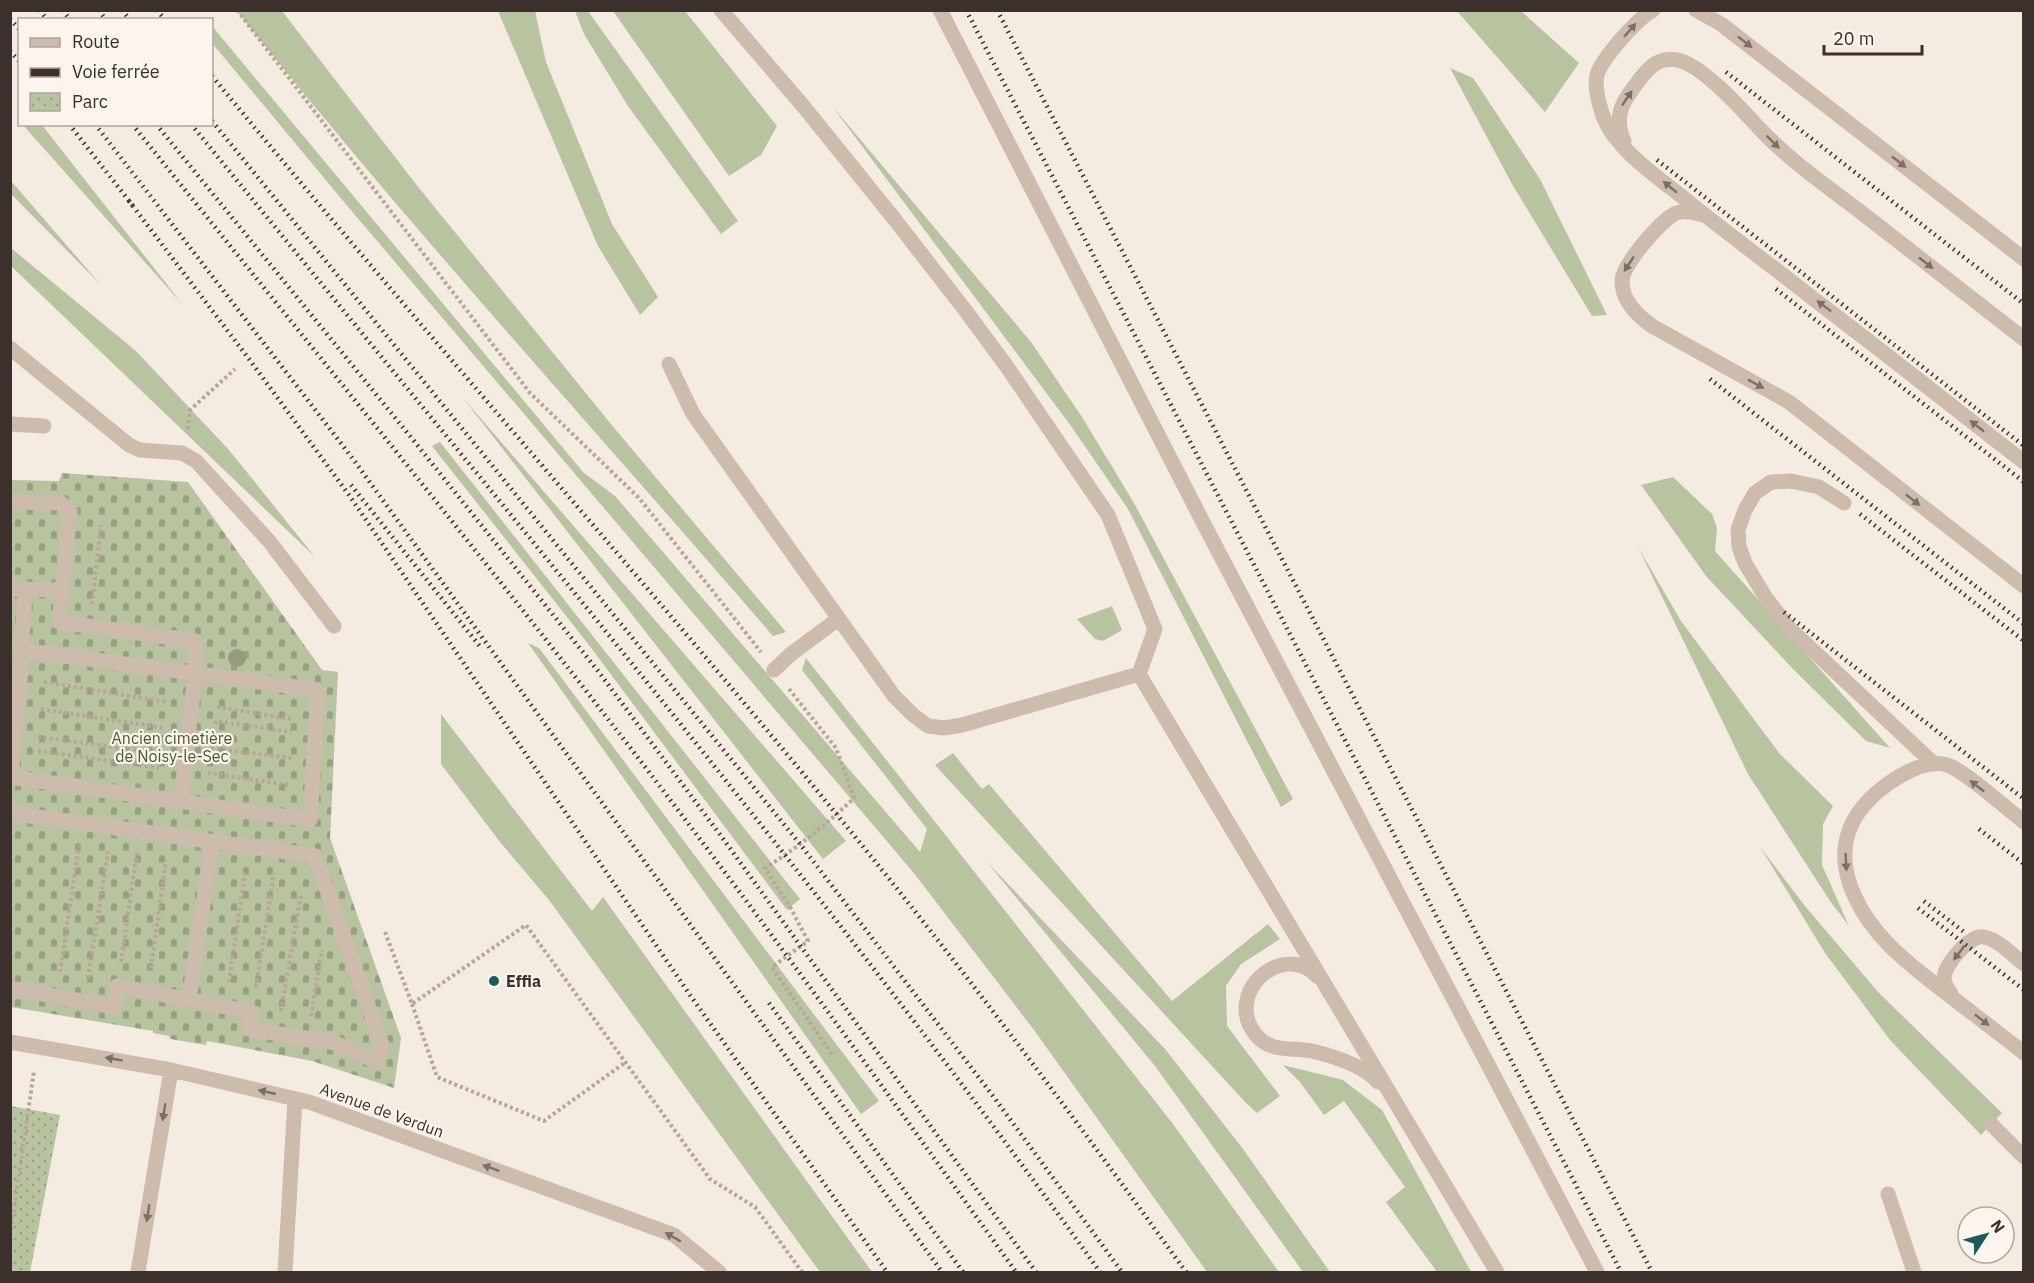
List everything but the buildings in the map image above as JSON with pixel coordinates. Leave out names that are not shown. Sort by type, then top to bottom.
[{"type":"street","points":[[721,10],[804,107],[965,310],[1108,515],[1155,629],[1139,674]]},
{"type":"street","points":[[940,10],[1207,530],[1597,1272]]},
{"type":"street","points":[[1696,10],[1721,24],[2024,259]]},
{"type":"street","points":[[1651,11],[1631,28],[1597,75],[1603,116],[1629,152],[1706,216],[2024,462]]},
{"type":"street","points":[[1629,152],[1618,120],[1624,101],[1655,62],[1676,59],[1686,63],[1721,88],[1778,148],[2024,339]]},
{"type":"street","points":[[1706,216],[1693,212],[1674,214],[1626,266],[1622,282],[1623,291],[1633,310],[1652,326],[1789,402],[2024,586]]},
{"type":"street","points":[[10,348],[129,445],[140,450],[182,453],[196,461],[269,541],[334,626]]},
{"type":"street","points":[[669,364],[693,414],[838,619],[894,696],[928,726],[944,728],[962,724],[1139,674]]},
{"type":"street","points":[[10,424],[44,426]]},
{"type":"street","points":[[1844,503],[1819,486],[1791,481],[1771,482],[1755,493],[1745,510],[1738,530],[1739,547],[1745,563],[1766,598],[1789,628],[1933,763]]},
{"type":"street","points":[[10,502],[61,503],[70,512],[59,622],[195,641],[195,674],[181,801]]},
{"type":"street","points":[[21,650],[318,690],[310,820],[11,777],[15,679],[21,650],[18,589],[62,590]]},
{"type":"street","points":[[774,670],[790,654],[838,619]]},
{"type":"street","points":[[1139,674],[1497,1272]]},
{"type":"street","points":[[2024,822],[1960,772],[1948,765],[1933,763],[1913,769],[1892,781],[1859,810],[1848,832],[1845,865],[1849,883],[1866,918],[1883,940],[1902,958],[2024,1053]]},
{"type":"street","points":[[10,813],[315,856],[382,1045],[377,1062],[335,1043],[249,1029],[252,1012],[117,986],[114,1007],[10,988]]},
{"type":"street","points":[[189,1000],[212,842]]},
{"type":"street","points":[[1954,999],[1946,986],[1945,972],[1960,951],[1973,939],[1985,937],[1993,940],[2024,964]]},
{"type":"street","points":[[1324,983],[1314,973],[1302,967],[1288,964],[1274,967],[1252,984],[1247,997],[1246,1011],[1249,1024],[1257,1036],[1268,1045],[1282,1050],[1312,1051],[1354,1065],[1376,1079],[1394,1102]]},
{"type":"street","name":"Avenue de Verdun","points":[[10,1042],[171,1070],[309,1102],[674,1235],[719,1272]]},
{"type":"street","points":[[138,1272],[171,1070]]},
{"type":"street","points":[[285,1272],[295,1099]]},
{"type":"street","points":[[1991,1124],[2024,1157]]},
{"type":"street","points":[[1888,1194],[1914,1272]]},
{"type":"street","points":[[1583,1272],[1588,1256]]},
{"type":"path","points":[[237,10],[530,393],[639,498],[836,748],[854,798],[785,856],[765,868],[808,941],[772,967],[833,1056]]},
{"type":"path","points":[[182,453],[190,410],[235,369]]},
{"type":"path","points":[[90,626],[101,525]]},
{"type":"path","points":[[15,679],[216,710],[217,707],[316,729]]},
{"type":"path","points":[[41,709],[189,731]]},
{"type":"path","points":[[214,729],[216,721],[316,729]]},
{"type":"path","points":[[37,736],[210,760]]},
{"type":"path","points":[[213,738],[208,773],[312,788]]},
{"type":"path","points":[[211,747],[313,762]]},
{"type":"path","points":[[36,751],[159,768]]},
{"type":"path","points":[[56,996],[82,823]]},
{"type":"path","points":[[84,1002],[111,827]]},
{"type":"path","points":[[117,986],[141,831]]},
{"type":"path","points":[[147,993],[169,836]]},
{"type":"path","points":[[226,1007],[249,847]]},
{"type":"path","points":[[252,1012],[278,851]]},
{"type":"path","points":[[278,1034],[308,855]]},
{"type":"path","points":[[412,1004],[525,925],[710,1179],[755,1207],[802,1272]]},
{"type":"path","points":[[385,932],[437,1077],[544,1121],[626,1062]]},
{"type":"path","points":[[307,1039],[323,945]]},
{"type":"path","points":[[10,1236],[38,1046]]},
{"type":"green space","points":[[237,11],[282,11],[419,188],[615,429],[786,632],[773,636],[368,170]]},
{"type":"green space","points":[[498,11],[535,11],[546,62],[612,224],[658,297],[640,315],[598,246]]},
{"type":"green space","points":[[575,11],[588,11],[738,221],[721,234],[628,106],[584,34]]},
{"type":"green space","points":[[613,11],[685,11],[777,126],[761,155],[729,176]]},
{"type":"green space","points":[[1457,11],[1521,11],[1579,63],[1545,112]]},
{"type":"green space","points":[[213,27],[583,472],[615,496],[920,852],[927,829],[802,670],[806,658],[1173,1124],[1279,1272],[1207,1272],[1034,1030],[913,872],[344,202],[213,44]]},
{"type":"green space","points":[[1450,68],[1473,78],[1540,179],[1607,315],[1592,316],[1512,184]]},
{"type":"green space","points":[[832,106],[1031,342],[1082,417],[1134,503],[1293,799],[1281,807],[1128,509],[1071,426]]},
{"type":"green space","points":[[24,126],[43,126],[183,305]]},
{"type":"green space","points":[[11,181],[101,285],[11,194]]},
{"type":"green space","points":[[11,248],[136,351],[229,450],[315,557],[11,266]]},
{"type":"green space","points":[[463,398],[846,841],[823,859]]},
{"type":"green space","points":[[440,442],[800,899],[787,910],[589,645],[432,446]]},
{"type":"green space","name":"Ancien cimetière de Noisy-le-Sec","points":[[62,473],[188,482],[322,670],[338,672],[330,838],[401,1038],[394,1088],[312,1061],[207,1041],[206,1045],[170,1039],[169,1036],[153,1033],[153,1031],[11,1007],[10,480],[59,481]]},
{"type":"green space","points":[[1673,477],[1712,514],[1717,528],[1715,551],[1890,748],[1866,741],[1794,670],[1706,576],[1641,485]]},
{"type":"green space","points":[[1638,547],[1681,621],[1779,753],[1833,806],[1823,824],[1822,865],[1849,926],[1830,901],[1748,774]]},
{"type":"green space","points":[[1112,606],[1122,630],[1103,641],[1095,639],[1077,619]]},
{"type":"green space","points":[[528,643],[539,648],[879,1101],[861,1114]]},
{"type":"green space","points":[[441,714],[592,911],[603,897],[872,1272],[820,1272],[549,900],[500,842],[441,764]]},
{"type":"green space","points":[[953,753],[982,789],[989,784],[1172,1001],[1268,924],[1280,939],[1241,964],[1226,986],[1227,1026],[1280,1096],[1257,1113],[1246,1103],[935,765]]},
{"type":"green space","points":[[1760,847],[1805,906],[1878,992],[2002,1113],[1981,1135],[1890,1040],[1825,953]]},
{"type":"green space","points":[[986,861],[1165,1049],[1243,1149],[1330,1272],[1303,1272],[1155,1066]]},
{"type":"green space","points":[[1283,1065],[1343,1080],[1382,1110],[1471,1272],[1437,1272],[1386,1202],[1405,1187],[1344,1101],[1324,1115],[1300,1082]]},
{"type":"green space","points":[[11,1106],[60,1115],[30,1272],[11,1272]]},
{"type":"railway","points":[[40,10],[46,18]]},
{"type":"railway","points":[[63,10],[69,18]]},
{"type":"railway","points":[[99,10],[105,18]]},
{"type":"railway","points":[[122,10],[128,18]]},
{"type":"railway","points":[[157,10],[163,18]]},
{"type":"railway","points":[[966,10],[1621,1272]]},
{"type":"railway","points":[[997,10],[1652,1272]]},
{"type":"railway","points":[[10,19],[18,28]]},
{"type":"railway","points":[[10,51],[18,60]]},
{"type":"railway","points":[[1726,72],[2024,304]]},
{"type":"railway","points":[[213,77],[367,262],[683,630],[883,872],[1016,1041],[1186,1272]]},
{"type":"railway","points":[[213,122],[800,844],[993,1096],[1122,1272]]},
{"type":"railway","points":[[71,126],[133,206]]},
{"type":"railway","points":[[97,126],[353,459],[942,1272]]},
{"type":"railway","points":[[134,126],[446,514],[632,750],[778,944],[1016,1272]]},
{"type":"railway","points":[[158,126],[598,671],[724,840],[1036,1272]]},
{"type":"railway","points":[[193,126],[539,549],[769,835],[992,1125],[1100,1272]]},
{"type":"railway","points":[[1657,160],[2024,446]]},
{"type":"railway","points":[[129,201],[349,495],[690,995],[887,1272]]},
{"type":"railway","points":[[1776,289],[2024,482]]},
{"type":"railway","points":[[1710,379],[2024,624]]},
{"type":"railway","points":[[351,485],[482,649]]},
{"type":"railway","points":[[1860,514],[2024,641]]},
{"type":"railway","points":[[1784,612],[2024,799]]},
{"type":"railway","points":[[1979,829],[2024,864]]},
{"type":"railway","points":[[1924,901],[1964,932]]},
{"type":"railway","points":[[1918,908],[2024,990]]},
{"type":"railway","points":[[769,1003],[963,1272]]},
{"type":"place","name":"Effia","points":[[494,981]]}]
